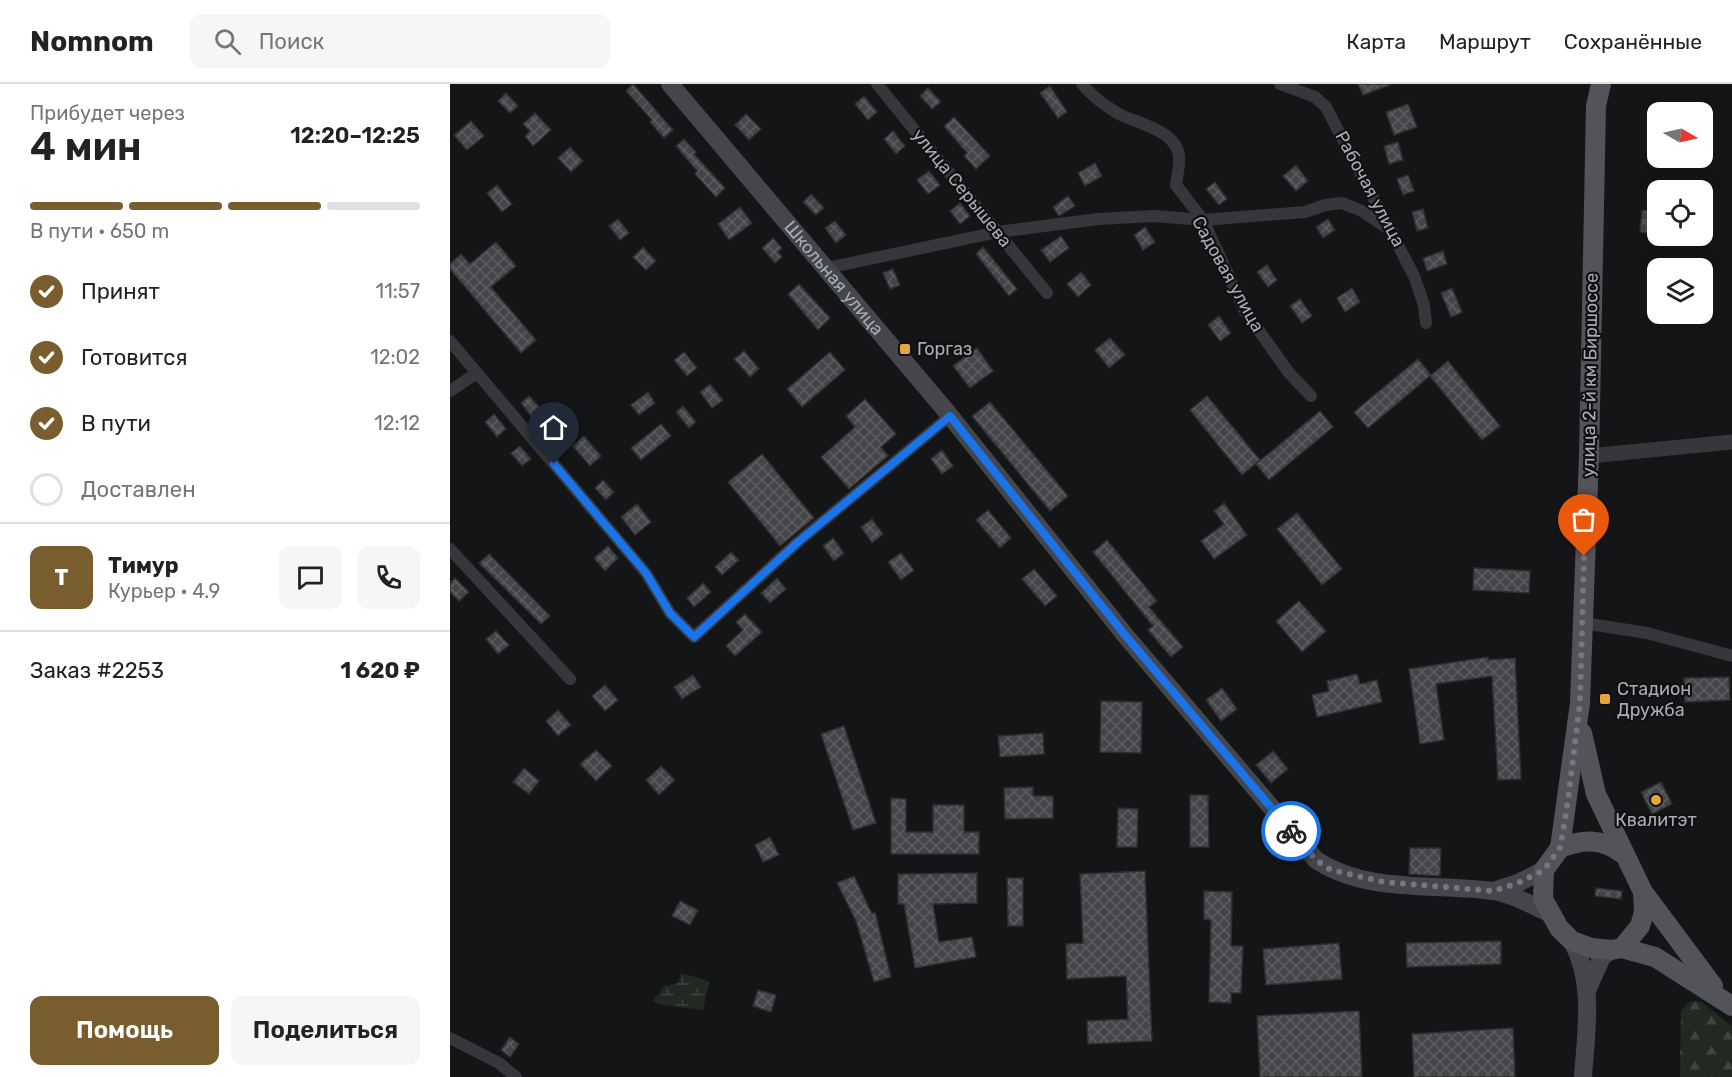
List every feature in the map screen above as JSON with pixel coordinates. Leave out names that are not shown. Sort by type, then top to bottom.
[{"type":"main road","name":"Школьная улица","points":[[670,84],[827,268],[950,416],[1125,635],[1316,860],[1331,870],[1360,879],[1407,886],[1493,891]]},
{"type":"main road","name":"улица 2-й км Биршоссе","points":[[1580,703],[1584,537],[1589,456],[1596,106],[1601,84]]},
{"type":"main road","points":[[1493,891],[1518,883],[1544,870],[1560,848],[1580,703]]},
{"type":"main road","points":[[1580,703],[1584,748],[1596,794],[1622,853],[1632,865],[1643,892],[1726,1001]]},
{"type":"main road","points":[[1560,848],[1576,842],[1599,841],[1622,853]]},
{"type":"main road","points":[[1544,870],[1543,898],[1549,913],[1572,941],[1584,967],[1588,988],[1584,1077]]},
{"type":"main road","points":[[1493,891],[1511,896],[1549,913]]},
{"type":"main road","points":[[1588,988],[1602,957],[1616,949],[1640,926],[1644,912],[1643,892]]},
{"type":"main road","points":[[1572,941],[1583,946],[1616,949],[1655,957],[1726,1001]]},
{"type":"street","name":"улица Серышева","points":[[876,84],[1047,293]]},
{"type":"street","name":"Садовая улица","points":[[1082,84],[1091,94],[1119,114],[1158,130],[1172,140],[1179,154],[1176,184],[1203,220],[1245,311],[1289,373],[1311,396]]},
{"type":"street","name":"Рабочая улица","points":[[1280,84],[1315,97],[1326,107],[1414,276],[1424,305],[1426,323]]},
{"type":"street","points":[[827,268],[998,232],[1098,219],[1154,216],[1203,220],[1305,212],[1325,205],[1342,203],[1362,211],[1393,232]]},
{"type":"street","points":[[450,341],[646,573],[670,613],[694,637],[798,542],[950,416]]},
{"type":"street","points":[[450,391],[477,373]]},
{"type":"street","points":[[1589,456],[1732,442]]},
{"type":"street","points":[[450,549],[570,679]]},
{"type":"street","points":[[1583,623],[1647,633],[1732,656]]},
{"type":"street","points":[[450,1038],[499,1063],[516,1077]]},
{"type":"green space","points":[[681,973],[709,981],[703,1010],[663,1005],[653,1001],[664,986],[678,983]]},
{"type":"green space","points":[[1690,1001],[1702,1002],[1732,1026],[1732,1077],[1680,1077],[1681,1011]]},
{"type":"building","points":[[633,84],[673,130],[664,138],[650,122],[652,120],[626,91]]},
{"type":"building","points":[[1358,84],[1390,84],[1390,85],[1363,95]]},
{"type":"building","points":[[1050,86],[1067,112],[1058,118],[1040,93]]},
{"type":"building","points":[[928,88],[941,102],[932,109],[920,96]]},
{"type":"building","points":[[506,93],[518,106],[510,113],[498,101]]},
{"type":"building","points":[[864,96],[877,112],[868,120],[855,104]]},
{"type":"building","points":[[1408,104],[1417,127],[1394,135],[1386,112]]},
{"type":"building","points":[[535,113],[551,130],[533,146],[525,136],[530,131],[523,124]]},
{"type":"building","points":[[746,114],[761,129],[749,140],[735,125]]},
{"type":"building","points":[[954,117],[990,156],[976,169],[964,156],[967,153],[944,126]]},
{"type":"building","points":[[471,121],[484,136],[467,150],[454,135]]},
{"type":"building","points":[[893,131],[905,146],[896,154],[884,139]]},
{"type":"building","points":[[684,139],[696,152],[694,154],[725,188],[716,197],[695,174],[697,171],[676,146]]},
{"type":"building","points":[[1398,142],[1403,160],[1389,164],[1384,146]]},
{"type":"building","points":[[570,147],[583,161],[571,172],[558,158]]},
{"type":"building","points":[[1095,163],[1102,176],[1085,186],[1078,173]]},
{"type":"building","points":[[1296,165],[1308,181],[1296,191],[1283,176]]},
{"type":"building","points":[[929,171],[940,185],[928,194],[917,180]]},
{"type":"building","points":[[1408,175],[1414,191],[1403,195],[1397,179]]},
{"type":"building","points":[[1215,182],[1227,199],[1219,205],[1206,189]]},
{"type":"building","points":[[497,185],[512,204],[502,212],[487,193]]},
{"type":"building","points":[[811,194],[824,208],[816,215],[803,202]]},
{"type":"building","points":[[1068,196],[1075,206],[1059,216],[1053,207]]},
{"type":"building","points":[[960,203],[970,216],[960,224],[950,211]]},
{"type":"building","points":[[740,207],[752,223],[729,240],[718,224]]},
{"type":"building","points":[[1423,209],[1428,228],[1417,231],[1412,212]]},
{"type":"building","points":[[1642,210],[1647,211],[1647,233],[1640,232]]},
{"type":"building","points":[[618,219],[629,233],[620,240],[609,226]]},
{"type":"building","points":[[1328,219],[1335,230],[1323,238],[1316,227]]},
{"type":"building","points":[[835,221],[846,235],[836,243],[825,228]]},
{"type":"building","points":[[1145,227],[1155,242],[1143,250],[1134,235]]},
{"type":"building","points":[[1061,236],[1069,248],[1050,262],[1041,250]]},
{"type":"building","points":[[773,238],[782,248],[778,252],[782,257],[775,263],[762,248]]},
{"type":"building","points":[[496,242],[516,266],[491,287],[536,340],[521,353],[450,269],[450,264],[461,254],[470,264]]},
{"type":"building","points":[[643,247],[656,261],[646,270],[633,257]]},
{"type":"building","points":[[983,247],[1017,289],[1009,296],[976,254]]},
{"type":"building","points":[[1443,251],[1447,264],[1427,271],[1423,258]]},
{"type":"building","points":[[1267,265],[1277,280],[1268,287],[1257,272]]},
{"type":"building","points":[[893,269],[900,285],[890,289],[883,273]]},
{"type":"building","points":[[1081,272],[1091,285],[1078,297],[1067,284]]},
{"type":"building","points":[[799,284],[830,318],[818,330],[788,294]]},
{"type":"building","points":[[1352,288],[1360,302],[1345,312],[1337,298]]},
{"type":"building","points":[[1452,288],[1462,312],[1451,317],[1441,293]]},
{"type":"building","points":[[1300,299],[1312,316],[1302,323],[1290,306]]},
{"type":"building","points":[[1219,316],[1231,333],[1220,341],[1208,325]]},
{"type":"building","points":[[1110,338],[1125,355],[1109,368],[1095,350]]},
{"type":"building","points":[[977,348],[993,371],[970,388],[953,366]]},
{"type":"building","points":[[744,351],[759,369],[750,377],[734,359]]},
{"type":"building","points":[[684,352],[697,368],[687,376],[674,360]]},
{"type":"building","points":[[830,352],[845,370],[802,407],[787,389]]},
{"type":"building","points":[[1418,359],[1431,375],[1368,428],[1354,412]]},
{"type":"building","points":[[1448,361],[1500,426],[1482,440],[1430,376]]},
{"type":"building","points":[[710,384],[723,400],[712,408],[700,392]]},
{"type":"building","points":[[648,392],[655,403],[639,415],[631,405]]},
{"type":"building","points":[[529,396],[566,435],[553,445],[521,403]]},
{"type":"building","points":[[1207,396],[1260,460],[1242,475],[1190,410]]},
{"type":"building","points":[[865,399],[896,434],[881,447],[888,456],[849,489],[821,457],[855,427],[846,416]]},
{"type":"building","points":[[990,402],[1068,496],[1050,511],[972,416]]},
{"type":"building","points":[[683,406],[696,422],[689,428],[676,412]]},
{"type":"building","points":[[1320,411],[1333,427],[1269,480],[1256,464]]},
{"type":"building","points":[[494,414],[506,429],[497,437],[485,422]]},
{"type":"building","points":[[661,424],[671,436],[641,460],[631,448]]},
{"type":"building","points":[[584,436],[601,456],[590,466],[573,446]]},
{"type":"building","points":[[520,446],[531,459],[522,466],[511,453]]},
{"type":"building","points":[[942,450],[953,466],[942,474],[931,459]]},
{"type":"building","points":[[762,454],[814,518],[780,546],[728,482]]},
{"type":"building","points":[[603,480],[614,492],[606,500],[595,488]]},
{"type":"building","points":[[1224,503],[1247,535],[1214,559],[1201,541],[1224,524],[1214,511]]},
{"type":"building","points":[[637,504],[651,522],[635,535],[621,517]]},
{"type":"building","points":[[988,510],[1011,538],[1000,548],[976,520]]},
{"type":"building","points":[[1297,513],[1342,569],[1322,585],[1277,529]]},
{"type":"building","points":[[872,519],[883,534],[872,543],[861,527]]},
{"type":"building","points":[[833,538],[844,553],[834,561],[823,546]]},
{"type":"building","points":[[1107,540],[1157,601],[1149,607],[1183,647],[1171,657],[1148,630],[1153,626],[1093,552]]},
{"type":"building","points":[[608,546],[618,558],[605,571],[594,558]]},
{"type":"building","points":[[731,552],[739,560],[722,575],[715,567]]},
{"type":"building","points":[[901,553],[914,570],[901,580],[888,562]]},
{"type":"building","points":[[489,554],[550,616],[541,624],[479,563]]},
{"type":"building","points":[[1474,568],[1530,571],[1529,593],[1473,590]]},
{"type":"building","points":[[1034,569],[1057,596],[1045,606],[1022,579]]},
{"type":"building","points":[[455,578],[469,592],[459,601],[450,592],[450,583]]},
{"type":"building","points":[[777,578],[786,589],[770,603],[761,593]]},
{"type":"building","points":[[703,583],[711,592],[694,607],[687,598]]},
{"type":"building","points":[[1299,601],[1326,631],[1302,652],[1276,621]]},
{"type":"building","points":[[745,614],[762,632],[735,656],[726,646],[743,630],[736,622]]},
{"type":"building","points":[[496,631],[509,645],[498,654],[486,639]]},
{"type":"building","points":[[1488,657],[1488,660],[1515,658],[1521,779],[1498,780],[1492,676],[1436,684],[1444,740],[1420,744],[1409,669]]},
{"type":"building","points":[[1357,674],[1360,684],[1377,680],[1382,702],[1317,717],[1312,695],[1329,691],[1327,681]]},
{"type":"building","points":[[693,675],[701,687],[682,699],[674,687]]},
{"type":"building","points":[[1729,677],[1730,700],[1685,702],[1684,678]]},
{"type":"building","points":[[605,685],[618,700],[605,711],[592,696]]},
{"type":"building","points":[[1222,688],[1237,709],[1221,721],[1206,700]]},
{"type":"building","points":[[1101,701],[1142,702],[1141,753],[1100,752]]},
{"type":"building","points":[[558,710],[571,725],[558,736],[546,721]]},
{"type":"building","points":[[844,726],[876,823],[853,830],[821,734]]},
{"type":"building","points":[[1043,733],[1044,754],[1000,757],[998,736]]},
{"type":"building","points":[[596,750],[612,766],[596,781],[580,764]]},
{"type":"building","points":[[1273,751],[1288,769],[1271,783],[1256,765]]},
{"type":"building","points":[[661,766],[675,780],[659,795],[646,780]]},
{"type":"building","points":[[524,768],[539,781],[529,794],[513,782]]},
{"type":"building","points":[[1661,782],[1672,804],[1652,814],[1641,792]]},
{"type":"building","points":[[1033,787],[1033,796],[1053,796],[1053,818],[1005,819],[1004,788]]},
{"type":"building","points":[[1190,795],[1208,795],[1209,847],[1190,847]]},
{"type":"building","points":[[891,798],[906,799],[906,832],[933,832],[933,805],[964,805],[964,832],[979,832],[979,854],[891,854]]},
{"type":"building","points":[[1118,808],[1138,809],[1137,847],[1117,847]]},
{"type":"building","points":[[770,837],[779,855],[763,862],[755,845]]},
{"type":"building","points":[[1410,848],[1441,848],[1440,876],[1409,874]]},
{"type":"building","points":[[1145,871],[1152,1041],[1088,1044],[1087,1021],[1128,1019],[1126,976],[1067,979],[1066,944],[1083,943],[1080,874]]},
{"type":"building","points":[[977,873],[977,903],[933,904],[939,942],[972,937],[976,957],[915,968],[904,904],[898,904],[898,874]]},
{"type":"building","points":[[854,876],[872,914],[875,912],[891,977],[874,982],[856,921],[837,883]]},
{"type":"building","points":[[1007,878],[1023,878],[1023,926],[1008,926]]},
{"type":"building","points":[[1596,888],[1622,891],[1621,899],[1595,896]]},
{"type":"building","points":[[1204,891],[1232,892],[1231,946],[1243,946],[1241,993],[1231,993],[1231,1003],[1209,1002],[1211,920],[1204,919]]},
{"type":"building","points":[[680,901],[698,910],[690,925],[672,916]]},
{"type":"building","points":[[1501,941],[1501,964],[1407,967],[1406,943]]},
{"type":"building","points":[[1339,943],[1342,979],[1266,985],[1263,949]]},
{"type":"building","points":[[758,990],[776,995],[771,1012],[753,1006]]},
{"type":"building","points":[[1359,1011],[1362,1077],[1260,1077],[1257,1016]]},
{"type":"building","points":[[1513,1028],[1515,1077],[1414,1077],[1412,1034]]},
{"type":"building","points":[[510,1037],[519,1044],[510,1057],[501,1050]]},
{"type":"way so far","points":[[1291,831],[1316,860],[1331,870],[1360,879],[1407,886],[1493,891],[1518,883],[1544,870],[1560,848],[1567,808],[1580,703],[1584,556]]},
{"type":"place","name":"Горгаз","points":[[905,349]]},
{"type":"place","name":"Стадион Дружба","points":[[1605,699]]},
{"type":"place","name":"Квалитэт","points":[[1656,800]]},
{"type":"route","points":[[554,464],[646,573],[670,613],[694,637],[798,542],[950,416],[1009,493],[1125,635],[1291,831]]}]
